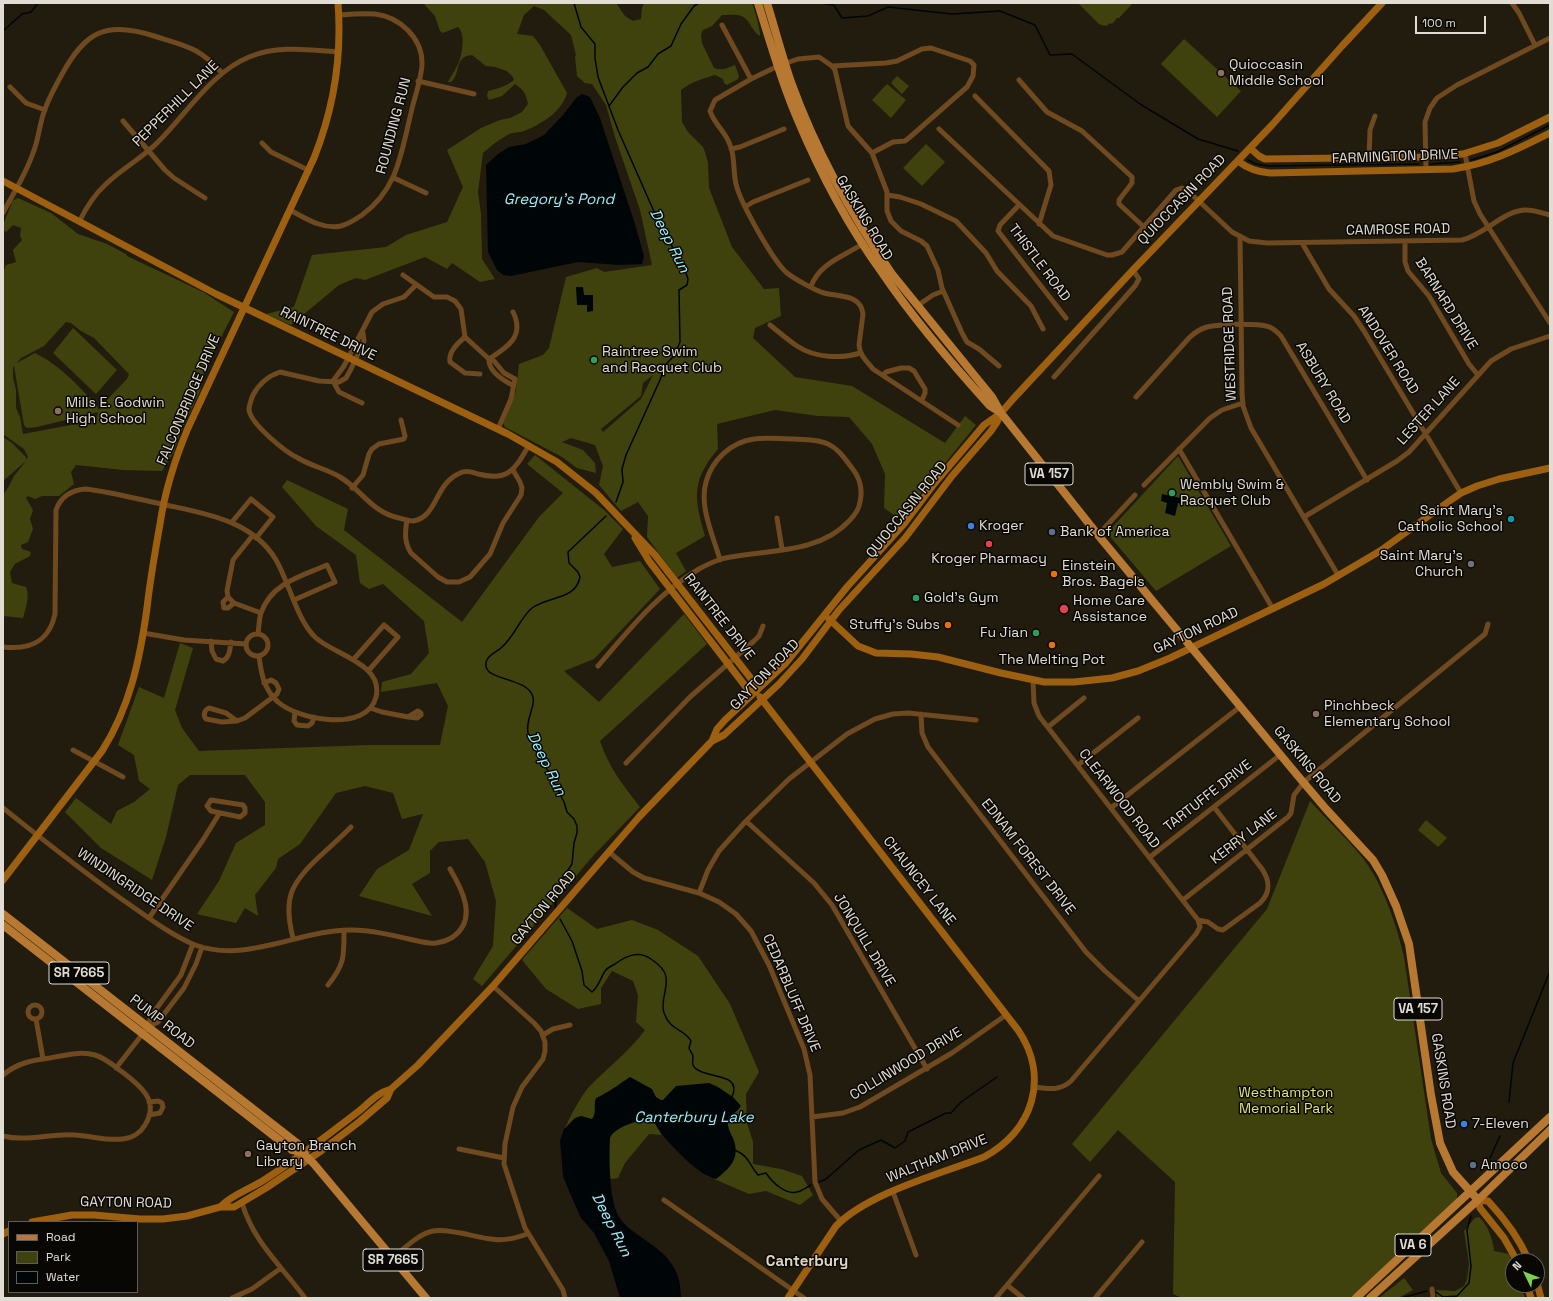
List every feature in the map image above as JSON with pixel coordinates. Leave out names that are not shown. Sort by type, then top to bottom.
[{"type":"main road","name":"GASKINS ROAD","points":[[758,3],[781,65],[796,94],[811,130],[882,274],[925,330],[990,406],[1001,413]]},
{"type":"main road","name":"GASKINS ROAD","points":[[767,3],[781,65]]},
{"type":"main road","name":"GASKINS ROAD","points":[[866,242],[992,397],[1001,413],[1098,535],[1280,755],[1323,805],[1374,860],[1396,906],[1409,944],[1439,1140],[1453,1172],[1471,1191]]},
{"type":"main road","name":"PUMP ROAD","points":[[3,914],[146,1030]]},
{"type":"main road","name":"PUMP ROAD","points":[[3,925],[298,1144],[306,1156],[426,1298]]},
{"type":"main road","name":"VA 6","points":[[1356,1298],[1550,1117]]},
{"type":"main road","name":"VA 6","points":[[1370,1298],[1478,1200],[1550,1130]]},
{"type":"main road","name":"VA 157","points":[[1471,1191],[1478,1200]]},
{"type":"street","name":"FALCONBRIDGE DRIVE","points":[[3,880],[94,762],[114,731],[129,698],[143,633],[163,505],[172,469],[188,428],[318,148],[329,114],[336,80],[339,52],[338,3]]},
{"type":"street","name":"QUIOCCASIN ROAD","points":[[824,615],[904,524],[934,484],[984,425],[1001,413],[1133,270],[1238,161],[1382,3]]},
{"type":"street","points":[[1512,3],[1535,45]]},
{"type":"street","name":"ROUNDING RUN","points":[[290,210],[320,224],[333,227],[346,224],[358,218],[374,205],[382,197],[394,178],[422,64],[421,54],[414,38],[405,28],[391,19],[376,14],[339,15]]},
{"type":"street","points":[[722,25],[751,79]]},
{"type":"street","points":[[3,213],[33,155],[45,110],[54,88],[77,49],[93,36],[108,30],[133,30],[186,46],[204,54],[222,73]]},
{"type":"street","points":[[1426,170],[1425,122],[1430,108],[1437,98],[1457,85],[1550,38]]},
{"type":"street","points":[[832,66],[886,63],[897,61],[922,49],[931,48],[970,61],[974,65],[974,76],[967,87],[910,137],[904,141],[893,142],[872,153]]},
{"type":"street","name":"PEPPERHILL LANE","points":[[79,222],[92,199],[105,184],[148,151],[169,132],[222,73],[243,59],[269,50],[297,49],[339,52]]},
{"type":"street","points":[[958,425],[873,368],[860,352],[860,341],[864,319],[863,310],[853,299],[847,296],[823,293],[796,279],[780,267],[740,198],[736,186],[730,144],[715,122],[710,111],[715,100],[751,79],[781,65],[809,57],[819,57],[832,66],[835,70],[848,126],[872,153],[887,195],[886,211],[891,221],[901,231],[916,238],[927,246],[938,270],[943,292],[967,342],[979,349],[998,366]]},
{"type":"street","points":[[1019,80],[1047,112],[1082,131],[1132,177],[1132,183],[1119,200],[1119,204],[1144,227]]},
{"type":"street","points":[[418,81],[474,94]]},
{"type":"street","points":[[10,87],[26,103],[45,110]]},
{"type":"street","points":[[975,96],[1049,171],[1052,185],[1039,224]]},
{"type":"street","points":[[1369,158],[1370,130],[1375,116]]},
{"type":"street","name":"FARMINGTON DRIVE","points":[[1250,148],[1265,159],[1425,157],[1465,154],[1498,143],[1550,117]]},
{"type":"street","points":[[123,121],[165,170],[174,178],[205,198]]},
{"type":"street","points":[[731,149],[740,147],[784,129]]},
{"type":"street","points":[[939,129],[1039,224],[1056,238],[1104,254],[1112,255],[1122,252],[1178,189],[1184,189],[1232,232],[1240,236]]},
{"type":"street","name":"FARMINGTON DRIVE","points":[[1238,161],[1250,169],[1262,173],[1426,170],[1468,167],[1508,154],[1550,133]]},
{"type":"street","points":[[262,143],[271,152],[308,170]]},
{"type":"street","points":[[1465,154],[1474,201],[1480,214],[1550,324]]},
{"type":"street","points":[[394,178],[426,193]]},
{"type":"street","points":[[745,207],[753,202],[808,180]]},
{"type":"street","name":"RAINTREE DRIVE","points":[[3,181],[244,308],[498,429],[557,462],[584,483],[609,507],[655,555],[756,685],[756,692],[749,691],[649,561],[628,527]]},
{"type":"street","points":[[887,195],[900,197],[921,204],[956,221],[986,252],[997,271],[1031,306],[1043,329]]},
{"type":"street","name":"THISTLE ROAD","points":[[1020,206],[1000,225],[998,231],[1066,318]]},
{"type":"street","name":"CAMROSE ROAD","points":[[1240,236],[1249,241],[1267,243],[1462,240],[1474,236],[1520,210],[1533,210],[1550,215]]},
{"type":"street","name":"WESTRIDGE ROAD","points":[[1240,236],[1243,403],[1247,418],[1251,428],[1338,576]]},
{"type":"street","points":[[811,286],[824,267],[866,242]]},
{"type":"street","name":"BARNARD DRIVE","points":[[1405,242],[1405,262],[1408,271],[1429,296],[1469,364],[1478,375]]},
{"type":"street","name":"ANDOVER ROAD","points":[[1302,243],[1329,289],[1354,316],[1461,493]]},
{"type":"street","points":[[1054,377],[1135,286],[1139,279],[1133,270]]},
{"type":"street","points":[[403,276],[434,297],[447,297],[455,301],[461,309],[465,337],[489,359],[494,361],[504,373],[515,379],[511,399],[498,429]]},
{"type":"street","points":[[416,285],[404,297],[386,302],[375,309],[369,317],[363,333],[364,341],[352,360],[346,378],[340,382],[319,382],[280,372],[270,376],[260,385],[253,395],[249,408],[256,423],[289,452],[303,461],[339,477],[385,514],[407,520],[419,520],[425,517],[432,508],[446,483],[461,473],[468,471],[494,477],[507,474],[513,470],[529,445]]},
{"type":"street","points":[[917,306],[932,295],[943,292]]},
{"type":"street","points":[[489,359],[506,348],[513,339],[518,327],[513,312]]},
{"type":"street","points":[[770,325],[798,347],[816,354],[845,357],[860,352]]},
{"type":"street","name":"ASBURY ROAD","points":[[1136,397],[1189,338],[1198,331],[1217,325],[1266,326],[1274,329],[1281,336],[1367,480]]},
{"type":"street","name":"LESTER LANE","points":[[1304,517],[1367,480],[1409,452],[1491,361],[1502,353],[1511,349],[1550,336]]},
{"type":"street","points":[[465,337],[459,342],[452,352],[449,358],[450,362],[455,368],[465,373],[480,374]]},
{"type":"street","points":[[489,359],[489,365],[497,375],[514,386]]},
{"type":"street","points":[[883,375],[886,372],[900,368],[908,368],[914,371],[925,389],[922,400]]},
{"type":"street","points":[[333,381],[339,392],[362,403]]},
{"type":"street","points":[[1144,484],[1210,418],[1222,410],[1243,403]]},
{"type":"street","name":"QUIOCCASIN ROAD","points":[[831,621],[905,538],[947,482],[991,431],[1001,413]]},
{"type":"street","points":[[352,488],[363,475],[372,449],[379,444],[404,439],[405,436],[401,420]]},
{"type":"street","points":[[598,666],[643,614],[678,584],[699,569],[720,560],[810,544],[833,535],[851,519],[860,504],[862,489],[856,472],[838,451],[828,444],[813,440],[766,438],[753,439],[744,441],[732,447],[717,460],[707,477],[704,497],[705,509],[720,560]]},
{"type":"street","points":[[1179,449],[1273,608]]},
{"type":"street","name":"GAYTON ROAD","points":[[712,741],[717,729],[725,720],[785,664],[824,615],[858,646],[869,652],[938,657],[1033,681],[1053,683],[1112,678],[1146,668],[1338,576],[1382,550],[1461,493],[1476,486],[1499,479],[1550,468]]},
{"type":"street","points":[[407,520],[405,536],[407,547],[411,552],[443,580],[454,583],[466,580],[490,554],[503,523],[519,500],[522,488],[513,470]]},
{"type":"street","points":[[3,647],[20,648],[34,644],[47,632],[53,621],[55,614],[55,517],[57,507],[63,498],[72,492],[86,488],[213,516],[232,522],[254,536],[272,554],[304,622],[314,636],[324,644],[369,670],[373,675],[376,688],[375,700],[370,708],[363,714],[352,719],[333,720],[295,712],[279,703],[264,683],[260,670],[259,656]]},
{"type":"street","points":[[1098,535],[1135,495]]},
{"type":"street","points":[[232,522],[251,499],[272,517],[232,560],[227,591],[228,597],[234,603],[261,613]]},
{"type":"street","points":[[777,518],[782,549]]},
{"type":"street","points":[[258,634],[261,613],[268,599],[274,592],[286,582],[327,565],[335,582],[294,600]]},
{"type":"street","points":[[228,597],[223,602],[224,608],[228,608],[234,603]]},
{"type":"street","name":"GAYTON ROAD","points":[[38,1221],[72,1215],[163,1219],[192,1215],[220,1208],[234,1207],[266,1188],[382,1091],[391,1089],[418,1065],[493,986],[639,817],[712,741],[724,735],[790,672],[831,621]]},
{"type":"street","name":"KERRY LANE","points":[[1183,900],[1290,815],[1294,794],[1304,782],[1485,634],[1488,624]]},
{"type":"street","points":[[353,660],[384,625],[398,637],[369,670]]},
{"type":"street","points":[[626,763],[690,697],[759,636],[763,626]]},
{"type":"street","points":[[143,633],[184,640],[246,644]]},
{"type":"street","points":[[258,634],[265,637],[268,645],[264,654],[259,656],[252,655],[246,644],[249,638],[258,634]]},
{"type":"street","points":[[211,641],[212,650],[216,659],[223,661],[226,660],[229,654],[231,642]]},
{"type":"street","points":[[237,721],[226,713],[213,709],[207,709],[204,715],[205,718],[209,720],[230,722],[237,721],[245,718],[274,697],[279,691],[278,686],[273,680],[264,683]]},
{"type":"street","name":"CLEARWOOD ROAD","points":[[1033,681],[1035,708],[1040,716],[1198,920],[1200,927],[1196,934],[1139,1001]]},
{"type":"street","name":"CHAUNCEY LANE","points":[[756,692],[1023,1038],[1029,1049],[1034,1068],[1034,1087]]},
{"type":"street","points":[[1048,727],[1084,698]]},
{"type":"street","points":[[1111,808],[1241,706]]},
{"type":"street","points":[[370,708],[408,717]]},
{"type":"street","points":[[295,712],[294,721],[298,725],[308,726],[314,717]]},
{"type":"street","points":[[699,893],[708,870],[719,851],[746,821],[774,792],[847,734],[865,724],[893,714],[922,714],[976,720]]},
{"type":"street","name":"EDNAM FOREST DRIVE","points":[[922,714],[922,733],[928,747],[1081,946],[1105,971],[1139,1001]]},
{"type":"street","points":[[1078,765],[1138,718]]},
{"type":"street","points":[[73,750],[122,777]]},
{"type":"street","name":"TARTUFFE DRIVE","points":[[1150,857],[1280,755]]},
{"type":"street","points":[[211,800],[243,805],[246,811],[244,815],[240,817],[219,814],[209,810],[208,806],[211,800]]},
{"type":"street","points":[[1198,920],[1208,922],[1218,929],[1223,930],[1265,899],[1268,889],[1268,880],[1262,869],[1214,807]]},
{"type":"street","name":"WINDINGRIDGE DRIVE","points":[[3,808],[105,888],[169,931],[202,947],[232,951],[245,950],[315,933],[344,930],[373,931],[427,943],[437,943],[447,940],[461,929],[466,914],[464,895],[450,869]]},
{"type":"street","points":[[149,918],[203,840],[219,814]]},
{"type":"street","name":"JONQUILL DRIVE","points":[[746,821],[814,883],[832,905],[927,1069]]},
{"type":"street","points":[[293,938],[288,912],[290,898],[296,882],[305,870],[351,827]]},
{"type":"street","name":"CEDARBLUFF DRIVE","points":[[608,852],[633,872],[644,878],[699,893],[723,905],[736,914],[751,931],[759,945],[804,1049],[810,1075],[814,1182],[822,1199],[841,1222]]},
{"type":"street","points":[[328,986],[337,973],[343,960],[344,930]]},
{"type":"street","points":[[146,1030],[151,1016],[181,975],[194,944]]},
{"type":"street","points":[[116,1068],[146,1030],[158,1022],[184,988],[202,947]]},
{"type":"street","points":[[493,986],[534,1023],[543,1035],[545,1042],[544,1056],[538,1067],[522,1087],[513,1107],[505,1144],[504,1164],[527,1234],[554,1275],[565,1298]]},
{"type":"street","points":[[1034,1087],[1058,1089],[1067,1085],[1139,1001]]},
{"type":"street","name":"COLLINWOOD DRIVE","points":[[812,1117],[850,1112],[860,1107],[927,1069],[965,1045],[1006,1015]]},
{"type":"street","points":[[36,1019],[43,1059]]},
{"type":"street","points":[[543,1035],[553,1029],[570,1025]]},
{"type":"street","points":[[3,1075],[22,1063],[86,1053],[97,1055],[139,1086],[147,1096],[149,1102],[149,1118],[140,1131],[129,1138],[123,1139],[73,1135],[20,1138],[3,1136]]},
{"type":"street","name":"WALTHAM DRIVE","points":[[788,1298],[792,1290],[841,1222],[872,1201],[984,1157],[999,1147],[1010,1138],[1021,1125],[1030,1106],[1034,1087]]},
{"type":"street","points":[[149,1102],[158,1101],[162,1103],[163,1108],[160,1113],[149,1115]]},
{"type":"street","points":[[459,1148],[504,1158]]},
{"type":"street","name":"GAYTON ROAD","points":[[220,1208],[225,1202],[256,1186],[306,1156]]},
{"type":"street","points":[[996,1298],[1099,1176]]},
{"type":"street","points":[[893,1192],[916,1255]]},
{"type":"street","points":[[664,1200],[804,1298]]},
{"type":"street","points":[[1512,1253],[1504,1238],[1480,1208],[1478,1200],[1488,1201],[1498,1211],[1517,1238],[1525,1253]]},
{"type":"street","points":[[242,1202],[247,1220],[254,1232],[305,1298]]},
{"type":"street","points":[[392,1258],[419,1238],[433,1231],[450,1231],[498,1240],[515,1238],[527,1234]]},
{"type":"street","points":[[1095,1298],[1142,1242]]},
{"type":"street","points":[[232,1298],[252,1288],[281,1268]]},
{"type":"street","points":[[1007,1285],[1023,1298]]},
{"type":"street","points":[[1432,1289],[1433,1298]]},
{"type":"green space","points":[[423,3],[616,3],[625,16],[633,21],[641,19],[644,3],[752,3],[756,14],[760,36],[745,18],[739,15],[722,15],[712,26],[703,30],[701,34],[702,43],[714,68],[722,69],[735,65],[739,76],[738,79],[727,85],[724,83],[723,79],[715,75],[702,79],[681,90],[682,122],[688,132],[703,147],[705,152],[708,163],[709,188],[732,247],[764,289],[779,288],[781,316],[755,328],[753,338],[795,377],[852,386],[945,443],[965,416],[976,425],[900,519],[884,508],[885,474],[872,444],[849,417],[818,416],[775,410],[717,424],[718,449],[709,460],[703,471],[697,490],[697,500],[705,536],[676,553],[686,571],[677,578],[647,537],[648,516],[638,502],[621,511],[599,485],[603,466],[595,445],[571,438],[562,442],[583,450],[595,463],[596,473],[577,468],[562,457],[505,427],[503,423],[516,391],[519,364],[543,355],[549,348],[566,277],[597,268],[604,272],[652,265],[640,210],[615,137],[606,105],[592,84],[585,83],[577,76],[576,55],[571,35],[544,10],[534,6],[524,15],[517,34],[533,36],[540,45],[567,93],[560,106],[550,117],[524,131],[508,135],[483,153],[478,192],[481,214],[482,259],[495,279],[480,282],[452,263],[447,269],[425,257],[365,280],[356,278],[339,285],[291,325],[266,314],[294,307],[312,255],[386,247],[406,235],[447,222],[463,187],[447,150],[481,128],[500,120],[510,118],[522,112],[528,104],[524,92],[515,84],[502,96],[489,100],[487,96],[488,91],[508,84],[514,80],[513,77],[507,71],[486,66],[472,55],[466,56],[460,62],[454,79],[451,82],[448,82],[458,65],[463,39],[458,27],[443,33],[440,31],[435,16]],"holes":[[[653,375],[641,399],[603,432],[601,429],[641,396],[643,383]]]},
{"type":"green space","points":[[1078,3],[1133,3],[1112,24],[1110,23],[1105,26],[1099,24]]},
{"type":"green space","points":[[1184,39],[1241,91],[1217,117],[1161,64]]},
{"type":"green space","points":[[897,76],[909,86],[902,94],[891,83]]},
{"type":"green space","points":[[887,84],[906,100],[891,118],[872,100]]},
{"type":"green space","points":[[926,144],[945,162],[922,186],[903,168]]},
{"type":"green space","points":[[18,198],[51,213],[78,234],[107,244],[126,254],[127,256],[203,292],[234,312],[205,369],[200,391],[179,436],[174,452],[162,471],[123,470],[76,465],[71,472],[74,484],[59,496],[42,496],[35,499],[28,496],[26,498],[33,510],[30,519],[33,529],[28,542],[21,545],[22,549],[31,552],[30,556],[15,564],[10,572],[12,583],[26,587],[28,595],[23,618],[4,616],[3,613],[3,495],[14,476],[26,461],[3,481],[3,437],[12,443],[26,457],[26,460],[28,457],[24,449],[3,434],[3,273],[6,265],[16,262],[13,250],[22,240],[20,236],[21,228],[13,225],[6,232],[3,230],[12,201]],"holes":[[[66,322],[71,323],[81,331],[94,338],[129,374],[127,379],[100,407],[99,411],[96,404],[75,382],[45,358],[35,353],[17,363],[21,358],[44,346]],[[14,366],[24,425],[27,428],[37,427],[98,412],[97,417],[92,421],[23,434],[20,417],[16,408],[16,390],[13,378]]]},
{"type":"green space","points":[[73,328],[117,370],[96,394],[53,353]]},
{"type":"green space","points":[[535,455],[604,510],[623,529],[604,554],[612,567],[640,561],[660,589],[594,659],[564,671],[599,702],[684,614],[707,644],[600,741],[612,768],[622,784],[640,807],[593,856],[482,986],[473,979],[493,946],[496,901],[485,862],[468,839],[439,842],[430,851],[430,873],[412,884],[432,916],[359,896],[377,869],[409,850],[423,814],[402,819],[393,793],[365,786],[336,793],[300,844],[278,859],[276,868],[255,895],[258,916],[245,908],[236,923],[197,914],[219,881],[236,843],[265,825],[265,802],[245,775],[190,775],[178,785],[166,837],[152,880],[101,848],[65,812],[76,798],[111,824],[117,811],[134,802],[150,789],[139,781],[134,755],[118,745],[139,687],[164,698],[180,643],[193,648],[175,710],[182,728],[199,751],[370,745],[440,745],[448,706],[437,683],[381,692],[382,682],[411,674],[429,653],[424,621],[383,584],[369,589],[360,583],[356,555],[316,526],[282,487],[287,480],[348,509],[344,530],[462,622],[539,517],[563,493],[527,464]]},
{"type":"green space","name":"Wembly Swim & Racquet Club","points":[[1178,456],[1231,546],[1156,591],[1107,533]]},
{"type":"green space","name":"Westhampton Memorial Park","points":[[1310,801],[1350,842],[1362,857],[1376,879],[1393,918],[1404,957],[1431,1139],[1441,1173],[1457,1193],[1457,1199],[1353,1298],[1182,1298],[1173,1294],[1175,1182],[1118,1130],[1090,1162],[1072,1144],[1267,909]]},
{"type":"green space","points":[[1426,820],[1447,838],[1438,847],[1418,830]]},
{"type":"green space","points":[[567,908],[597,929],[632,920],[658,930],[698,956],[730,1004],[759,1072],[746,1094],[747,1123],[753,1142],[753,1164],[781,1169],[802,1176],[813,1195],[800,1205],[766,1191],[749,1194],[707,1176],[692,1165],[662,1135],[649,1134],[625,1163],[618,1178],[611,1179],[560,1141],[577,1104],[589,1087],[632,1046],[645,1030],[636,1022],[638,995],[633,981],[612,971],[601,988],[601,1004],[578,1009],[546,989],[522,960]]},
{"type":"green space","points":[[1479,1217],[1485,1224],[1490,1233],[1494,1251],[1505,1253],[1505,1293],[1523,1293],[1525,1298],[1437,1298],[1436,1290],[1455,1291],[1464,1286],[1467,1279],[1469,1264],[1464,1231],[1475,1218]]},
{"type":"green space","points":[[1404,1278],[1413,1290],[1398,1298],[1379,1298]]},
{"type":"water","name":"Gregory's Pond","points":[[582,94],[590,97],[600,118],[635,224],[644,256],[642,264],[619,265],[578,262],[511,276],[503,275],[497,270],[488,252],[486,165],[498,154],[509,147],[526,144],[544,135],[563,115],[576,98]]},
{"type":"water","points":[[576,287],[583,287],[584,295],[593,295],[593,311],[587,312],[587,305],[577,305]]},
{"type":"water","points":[[1162,494],[1185,499],[1184,504],[1178,503],[1175,516],[1165,513],[1167,503],[1161,501]]},
{"type":"water","name":"Canterbury Lake","points":[[630,1077],[652,1089],[656,1097],[661,1100],[663,1100],[676,1086],[709,1083],[733,1097],[741,1106],[728,1120],[728,1127],[735,1145],[735,1157],[726,1171],[716,1179],[702,1173],[687,1161],[663,1136],[650,1118],[622,1127],[610,1138],[611,1190],[613,1201],[619,1217],[626,1226],[665,1255],[675,1269],[678,1277],[681,1298],[620,1298],[609,1261],[594,1233],[581,1218],[563,1176],[560,1140],[564,1129],[575,1118],[581,1116],[592,1119],[596,1098]]},
{"type":"waterway","points":[[3,31],[22,14],[31,12],[38,3]]},
{"type":"waterway","name":"Deep Run","points":[[574,3],[581,27],[595,44],[595,58],[598,77],[618,130],[663,232],[677,254],[680,265],[686,273],[688,279],[687,285],[679,290],[680,342],[674,356],[665,365],[660,380],[626,455],[622,469],[623,482],[616,502]]},
{"type":"waterway","points":[[609,106],[623,87],[637,73],[648,67],[658,54],[671,46],[681,24],[694,6],[699,3]]},
{"type":"waterway","points":[[820,3],[834,5],[842,18],[868,16],[888,7],[952,14],[1000,11],[1035,25],[1050,55],[1072,54],[1140,104],[1198,139],[1238,151]]},
{"type":"waterway","points":[[1471,160],[1497,152],[1550,125]]},
{"type":"waterway","points":[[1248,160],[1256,164],[1268,166],[1419,164]]},
{"type":"waterway","points":[[1430,164],[1460,162]]},
{"type":"waterway","name":"Deep Run","points":[[555,908],[557,892],[562,879],[572,864],[577,826],[574,819],[567,812],[564,802],[528,733],[527,728],[534,701],[530,691],[524,686],[489,672],[486,667],[486,663],[489,657],[506,643],[532,608],[538,604],[560,597],[573,590],[580,577],[578,572],[569,563],[568,552],[606,516]]},
{"type":"waterway","name":"Deep Run","points":[[560,919],[572,941],[582,971],[584,985],[592,992],[607,969],[632,955],[646,956],[660,966],[666,977],[663,1009],[667,1019],[691,1041],[689,1048],[693,1056],[692,1062],[694,1067],[707,1074],[722,1077],[732,1083],[734,1089],[732,1097]]},
{"type":"waterway","points":[[1509,1102],[1513,1063],[1550,971]]},
{"type":"waterway","points":[[819,1182],[826,1179],[859,1150],[881,1140],[895,1148],[905,1141],[908,1132],[946,1113],[951,1113],[961,1102],[997,1077]]},
{"type":"waterway","points":[[1490,1158],[1500,1136]]},
{"type":"waterway","points":[[735,1150],[744,1155],[758,1175],[766,1173],[775,1184],[788,1192],[797,1192],[811,1185]]},
{"type":"waterway","points":[[1436,1292],[1443,1297],[1457,1296],[1469,1283],[1471,1266],[1467,1230],[1471,1216]]},
{"type":"waterway","points":[[1401,1298],[1427,1291]]},
{"type":"place","name":"Quioccasin Middle School","points":[[1221,73]]},
{"type":"place","name":"Raintree Swim and Racquet Club","points":[[594,360]]},
{"type":"place","name":"Mills E. Godwin High School","points":[[58,411]]},
{"type":"place","name":"Wembly Swim & Racquet Club","points":[[1172,493]]},
{"type":"place","name":"Saint Mary's Catholic School","points":[[1511,519]]},
{"type":"place","name":"Kroger","points":[[971,526]]},
{"type":"place","name":"Bank of America","points":[[1052,532]]},
{"type":"place","name":"Kroger Pharmacy","points":[[989,544]]},
{"type":"place","name":"Saint Mary's Church","points":[[1471,564]]},
{"type":"place","name":"Einstein Bros. Bagels","points":[[1054,574]]},
{"type":"place","name":"Gold's Gym","points":[[916,598]]},
{"type":"place","name":"Home Care Assistance","points":[[1064,609]]},
{"type":"place","name":"Stuffy's Subs","points":[[948,625]]},
{"type":"place","name":"Fu Jian","points":[[1036,633]]},
{"type":"place","name":"The Melting Pot","points":[[1052,645]]},
{"type":"place","name":"Pinchbeck Elementary School","points":[[1316,714]]},
{"type":"place","name":"7-Eleven","points":[[1464,1124]]},
{"type":"place","name":"Gayton Branch Library","points":[[248,1154]]},
{"type":"place","name":"Amoco","points":[[1473,1165]]},
{"type":"district","name":"Canterbury","points":[[807,1262]]}]
